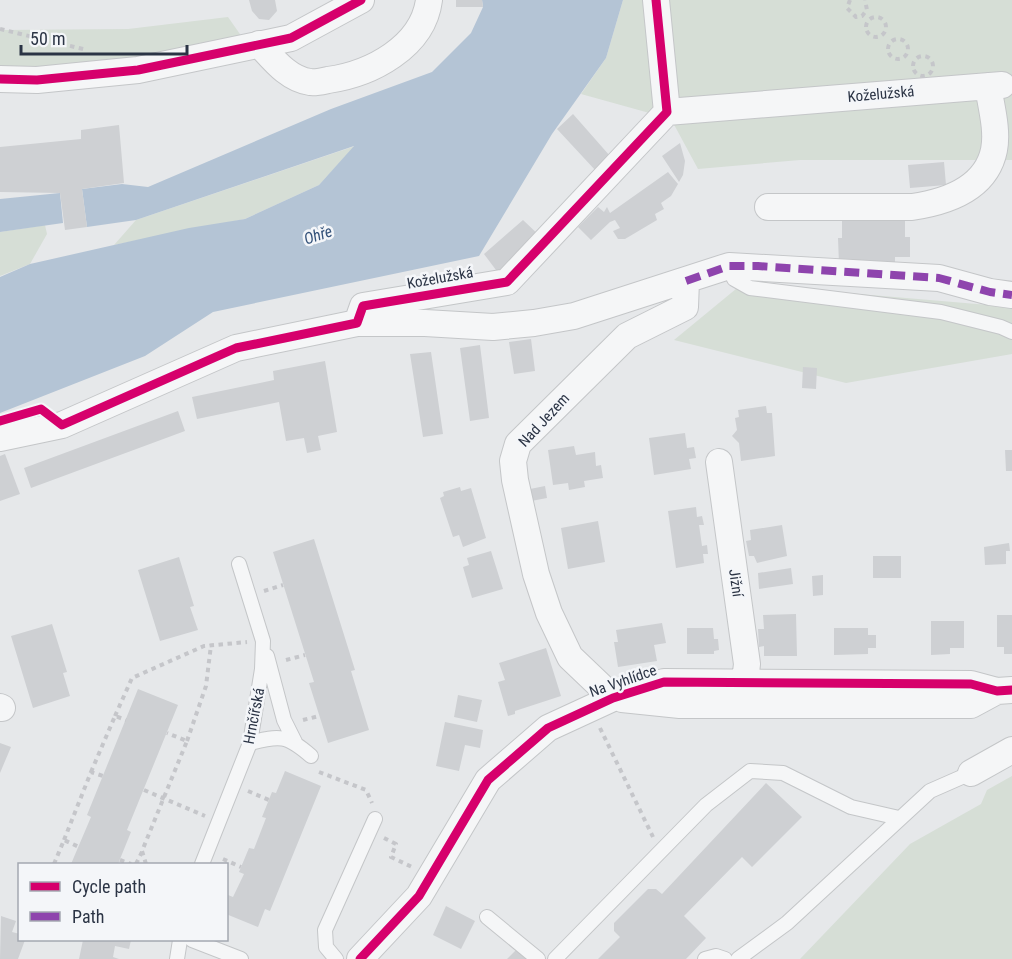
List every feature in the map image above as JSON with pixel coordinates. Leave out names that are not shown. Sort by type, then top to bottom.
[{"type":"street","points":[[0,79],[37,80],[138,70],[291,38],[361,0]]},
{"type":"street","points":[[259,44],[282,70],[310,82],[347,78],[388,60],[414,34],[427,14],[429,0]]},
{"type":"street","points":[[656,0],[667,112]]},
{"type":"street","name":"Koželužská","points":[[357,323],[363,306],[507,282],[667,112],[995,86],[994,151],[974,185],[956,195],[935,203],[912,207],[768,207]]},
{"type":"street","points":[[0,438],[62,425],[236,348],[357,323],[425,323],[493,327],[534,323],[574,316],[729,266],[939,278],[990,292],[1012,295]]},
{"type":"street","name":"Nad Jezem","points":[[602,703],[570,657],[549,613],[536,574],[515,480],[513,461],[518,444],[627,336],[685,307],[686,281]]},
{"type":"street","name":"Jižní","points":[[719,462],[747,664],[744,693]]},
{"type":"street","name":"Na Vyhlídce","points":[[360,959],[419,896],[488,780],[548,728],[602,703],[664,682],[744,693],[971,684],[1005,690]]},
{"type":"street","points":[[971,773],[1012,750]]},
{"type":"lane","points":[[729,266],[734,279],[750,288],[941,312],[1001,327],[1012,332]]},
{"type":"lane","name":"Hrnčířská","points":[[202,863],[250,743],[262,669],[263,642],[239,564]]},
{"type":"lane","points":[[263,642],[284,720],[295,742],[311,756]]},
{"type":"lane","points":[[250,743],[277,736],[295,742]]},
{"type":"lane","points":[[555,959],[706,805],[750,771],[783,773],[851,807],[900,818]]},
{"type":"lane","points":[[738,959],[787,923],[930,791],[971,773]]},
{"type":"lane","points":[[336,959],[326,947],[325,930],[375,819]]},
{"type":"lane","points":[[487,917],[538,959]]},
{"type":"lane","points":[[177,959],[180,941]]},
{"type":"lane","points":[[197,941],[241,959]]},
{"type":"lane","points":[[705,959],[716,956],[725,959]]},
{"type":"path","points":[[850,0],[847,8],[850,14],[856,17],[864,15],[868,7],[865,0]]},
{"type":"path","points":[[864,15],[869,20]]},
{"type":"path","points":[[878,17],[884,21],[886,28],[882,35],[874,38],[868,35],[866,29],[869,20],[878,17]]},
{"type":"path","points":[[0,29],[92,52]]},
{"type":"path","points":[[882,35],[890,43]]},
{"type":"path","points":[[897,39],[903,40],[908,45],[906,55],[896,59],[891,56],[888,50],[890,43],[897,39]]},
{"type":"path","points":[[906,55],[914,62]]},
{"type":"path","points":[[54,863],[132,678],[204,646],[263,642]]},
{"type":"path","points":[[136,863],[187,741],[206,686],[211,645]]},
{"type":"path","points":[[602,703],[656,843],[656,856]]},
{"type":"path","points":[[115,716],[126,720]]},
{"type":"path","points":[[167,733],[187,741]]},
{"type":"path","points":[[316,770],[366,790],[370,797],[372,818],[386,828],[381,837],[396,844],[391,857],[431,876]]},
{"type":"path","points":[[91,772],[103,776]]},
{"type":"path","points":[[144,790],[219,823]]},
{"type":"path","points":[[63,840],[79,847]]},
{"type":"path","points":[[142,851],[146,863]]},
{"type":"path","points":[[120,860],[128,863]]},
{"type":"shaded area","points":[[623,0],[1012,0],[1012,160],[800,160],[698,169],[671,119],[581,94],[606,58]]},
{"type":"shaded area","points":[[228,17],[242,37],[111,67],[0,67],[0,30],[128,29]]},
{"type":"shaded area","points":[[355,146],[319,185],[245,219],[114,245],[136,220]]},
{"type":"shaded area","points":[[45,225],[47,234],[30,264],[0,276],[0,232]]},
{"type":"shaded area","points":[[742,284],[1012,307],[1012,354],[846,383],[674,340]]},
{"type":"shaded area","points":[[1012,776],[1012,959],[800,959],[910,844],[981,804],[987,790]]},
{"type":"water","name":"Ohře","points":[[482,0],[623,0],[606,58],[552,134],[479,256],[213,312],[145,356],[0,413],[0,277],[30,264],[189,228],[245,219],[319,185],[354,146],[136,220],[87,227],[82,189],[122,184],[148,187],[331,109],[432,72],[471,33],[483,7]]},
{"type":"water","points":[[60,193],[63,223],[0,232],[0,199]]},
{"type":"building","points":[[249,0],[275,0],[277,11],[269,20],[259,19],[252,11]]},
{"type":"building","points":[[456,0],[482,0],[483,7],[456,7]]},
{"type":"building","points":[[573,114],[610,156],[596,171],[557,129]]},
{"type":"building","points":[[119,125],[124,183],[82,189],[87,227],[65,230],[60,193],[0,192],[0,147],[81,139],[81,130]]},
{"type":"building","points":[[680,143],[685,161],[683,175],[679,182],[662,156]]},
{"type":"building","points":[[944,162],[946,185],[910,188],[908,165]]},
{"type":"building","points":[[668,172],[678,184],[671,196],[661,203],[664,209],[655,214],[657,220],[625,239],[618,239],[613,231],[620,228],[615,220],[591,240],[578,227],[598,207],[604,212],[607,207],[610,213]]},
{"type":"building","points":[[842,219],[905,219],[905,237],[910,237],[910,257],[895,257],[895,264],[839,264],[838,238],[842,238]]},
{"type":"building","points":[[523,220],[542,238],[502,278],[484,254]]},
{"type":"building","points":[[531,339],[535,371],[514,374],[509,342]]},
{"type":"building","points":[[480,345],[489,418],[470,421],[460,348]]},
{"type":"building","points":[[431,352],[443,434],[423,437],[410,354]]},
{"type":"building","points":[[325,361],[337,432],[318,436],[321,450],[307,453],[304,438],[286,441],[279,402],[197,419],[192,397],[274,380],[273,371]]},
{"type":"building","points":[[803,367],[817,368],[816,389],[802,388]]},
{"type":"building","points":[[766,406],[767,413],[772,413],[775,456],[741,461],[739,443],[732,436],[737,430],[735,418],[739,417],[738,410]]},
{"type":"building","points":[[178,411],[185,431],[31,488],[24,468]]},
{"type":"building","points":[[685,433],[687,448],[694,447],[696,458],[689,459],[691,469],[654,475],[649,438]]},
{"type":"building","points":[[574,446],[576,455],[595,452],[596,466],[601,465],[603,478],[584,481],[585,487],[569,490],[568,483],[553,485],[548,450]]},
{"type":"building","points":[[1005,450],[1012,450],[1012,471],[1006,471]]},
{"type":"building","points":[[5,454],[20,494],[0,501],[0,456]]},
{"type":"building","points":[[545,486],[547,498],[526,502],[525,490]]},
{"type":"building","points":[[460,487],[461,491],[471,488],[486,538],[463,547],[459,535],[453,537],[440,498],[444,496],[443,492]]},
{"type":"building","points":[[696,507],[697,517],[702,516],[704,525],[699,525],[702,546],[707,545],[708,554],[703,554],[704,563],[676,568],[668,511]]},
{"type":"building","points":[[598,521],[605,562],[568,569],[561,528]]},
{"type":"building","points":[[782,525],[787,556],[757,563],[754,556],[749,556],[746,541],[751,540],[750,530]]},
{"type":"building","points":[[314,539],[355,670],[351,671],[369,730],[328,743],[309,683],[314,682],[273,552]]},
{"type":"building","points":[[1009,543],[1010,551],[1006,551],[1006,564],[985,565],[984,547]]},
{"type":"building","points":[[491,551],[503,589],[472,598],[463,567],[469,565],[467,558]]},
{"type":"building","points":[[873,556],[901,556],[901,578],[873,578]]},
{"type":"building","points":[[179,557],[194,606],[190,607],[198,630],[160,641],[138,570]]},
{"type":"building","points":[[791,568],[793,584],[759,589],[758,573]]},
{"type":"building","points":[[823,575],[823,595],[813,596],[812,576]]},
{"type":"building","points":[[796,614],[797,656],[764,656],[764,646],[759,647],[758,629],[764,629],[763,615]]},
{"type":"building","points":[[997,615],[1012,615],[1012,654],[1004,654],[1004,647],[997,647]]},
{"type":"building","points":[[931,621],[964,621],[964,648],[950,648],[950,654],[931,655]]},
{"type":"building","points":[[662,623],[666,643],[654,645],[657,661],[618,667],[614,642],[618,642],[616,630]]},
{"type":"building","points":[[52,624],[67,672],[63,673],[70,696],[33,708],[11,636]]},
{"type":"building","points":[[687,628],[713,628],[714,639],[718,639],[719,650],[714,651],[714,654],[687,654]]},
{"type":"building","points":[[834,628],[868,628],[868,635],[876,635],[876,648],[868,648],[868,654],[834,655]]},
{"type":"building","points":[[546,648],[561,696],[515,711],[515,714],[508,716],[498,682],[505,680],[499,663]]},
{"type":"building","points":[[138,689],[178,705],[127,830],[131,832],[118,863],[71,863],[91,817],[87,815]]},
{"type":"building","points":[[458,695],[482,700],[477,722],[454,717]]},
{"type":"building","points":[[445,722],[483,730],[480,748],[465,745],[459,771],[436,766]]},
{"type":"building","points":[[0,743],[11,747],[0,773]]},
{"type":"building","points":[[285,771],[321,786],[270,911],[265,909],[258,927],[228,915],[228,895],[233,897],[244,874],[239,872],[249,848],[254,849],[266,818],[262,817],[272,792],[276,793]]},
{"type":"building","points":[[766,783],[802,817],[752,867],[742,857],[684,916],[706,938],[686,959],[598,959],[620,937],[614,931],[614,923],[648,889],[656,889],[662,894]]},
{"type":"building","points":[[446,906],[475,921],[461,949],[433,935]]},
{"type":"building","points":[[1,916],[16,921],[12,932],[18,934],[18,941],[25,941],[18,959],[0,959]]},
{"type":"building","points":[[83,941],[131,941],[129,949],[115,946],[113,957],[119,959],[79,959]]},
{"type":"building","points":[[517,949],[527,959],[507,959]]},
{"type":"marked path","points":[[686,281],[729,266],[758,266],[939,278],[990,292],[1012,295]]},
{"type":"cycle path","points":[[0,79],[37,80],[138,70],[291,38],[361,0]]},
{"type":"cycle path","points":[[0,421],[41,409],[62,425],[236,348],[357,323],[363,306],[507,282],[667,112],[656,0]]},
{"type":"cycle path","points":[[360,959],[419,896],[488,780],[548,728],[613,698],[664,682],[971,684],[997,691],[1012,690]]}]
